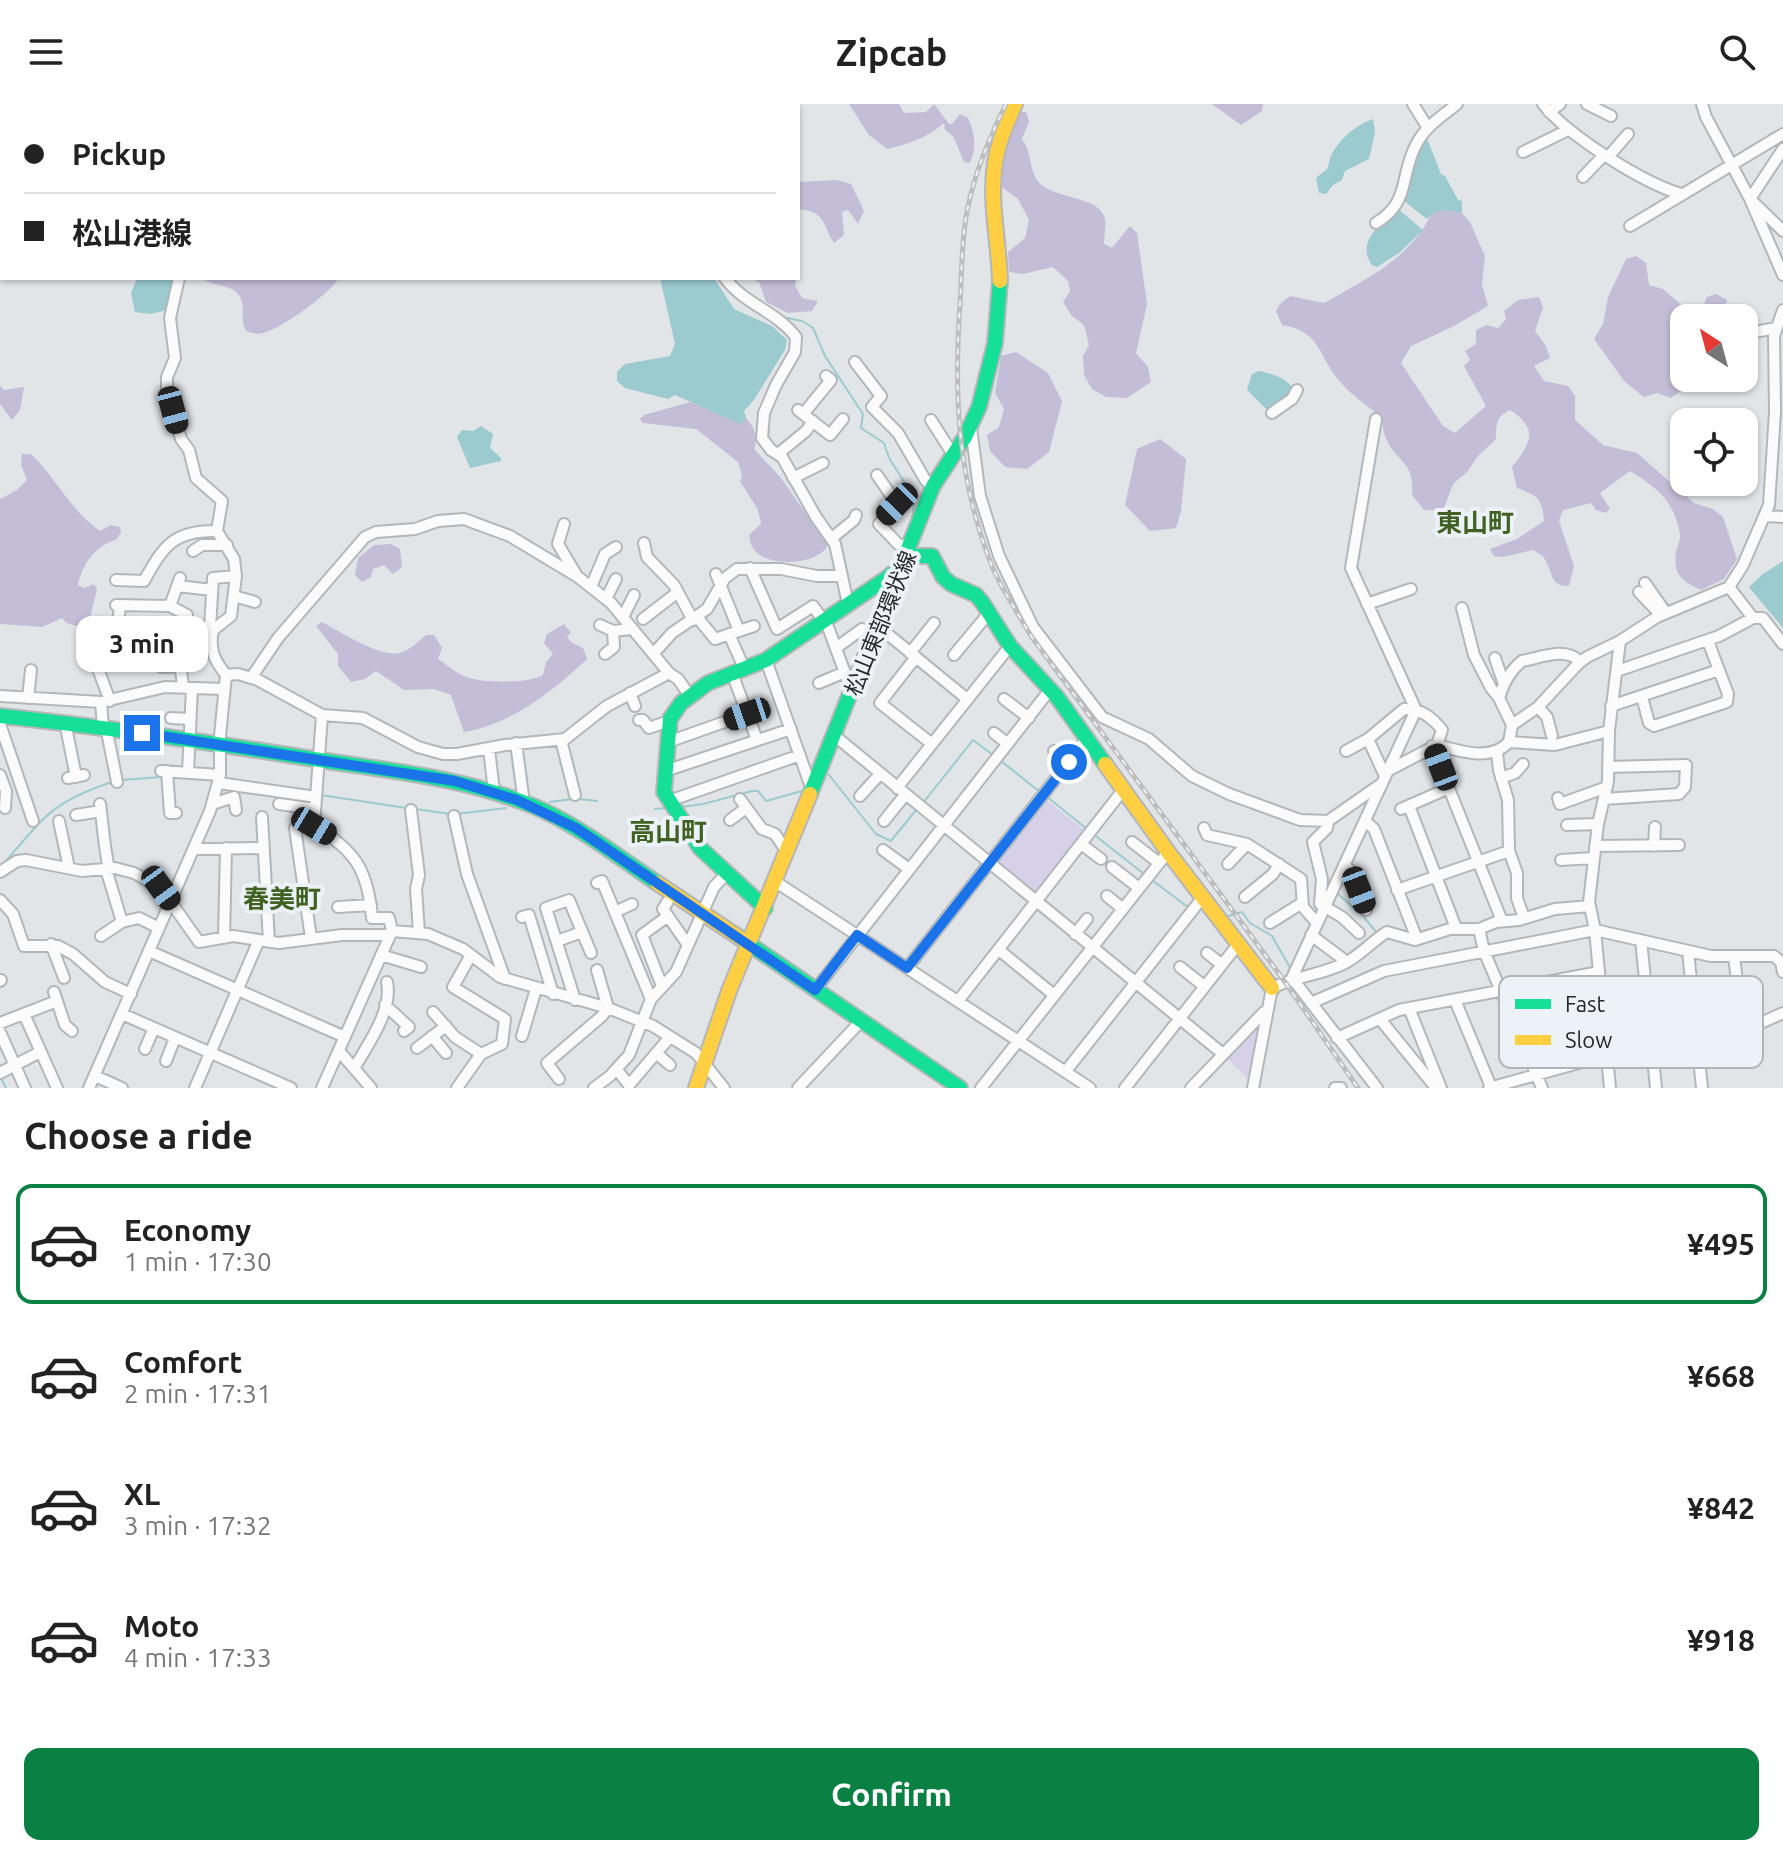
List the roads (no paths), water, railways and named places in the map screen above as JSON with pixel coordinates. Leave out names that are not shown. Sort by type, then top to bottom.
[{"type":"main road","name":"松山東部環状線","points":[[696,1088],[719,1019],[879,627],[933,486],[971,426],[997,332],[1000,285],[992,184],[998,143],[1015,104]]},
{"type":"main road","points":[[765,908],[700,848],[664,792],[669,721],[673,711],[708,683],[766,660],[919,554],[932,556],[943,577],[961,590],[976,595],[1010,646],[1057,697],[1123,790],[1163,857],[1203,897],[1272,988]]},
{"type":"main road","points":[[0,716],[65,722],[104,735],[187,739],[220,744],[455,781],[494,791],[576,828],[960,1088]]},
{"type":"street","points":[[1413,104],[1428,128]]},
{"type":"street","points":[[1376,223],[1388,216],[1398,204],[1411,156],[1428,128],[1457,104]]},
{"type":"street","points":[[1560,104],[1546,108],[1568,130],[1606,156],[1681,194]]},
{"type":"street","points":[[1587,104],[1611,116]]},
{"type":"street","points":[[1702,104],[1782,271]]},
{"type":"street","points":[[1523,152],[1538,138],[1568,130]]},
{"type":"street","points":[[1583,177],[1628,134]]},
{"type":"street","points":[[1630,226],[1783,134]]},
{"type":"street","points":[[1750,199],[1783,149]]},
{"type":"street","points":[[1750,199],[1783,231]]},
{"type":"street","points":[[117,782],[104,735],[106,702],[97,666],[173,627],[212,628],[231,616],[234,596],[234,559],[217,531],[222,501],[196,478],[167,388],[167,377],[175,358],[170,318],[179,280]]},
{"type":"street","points":[[727,280],[740,296],[771,315],[796,337],[795,352],[764,413],[762,438],[778,454],[832,538],[848,604]]},
{"type":"street","points":[[1512,725],[1538,707],[1580,662],[1664,614],[1729,587],[1766,516],[1775,412],[1774,347],[1776,328],[1783,310]]},
{"type":"street","points":[[1758,331],[1776,328]]},
{"type":"street","points":[[855,362],[881,396],[872,407],[898,433],[926,481],[933,486]]},
{"type":"street","points":[[826,376],[831,380],[801,411],[830,435],[843,419]]},
{"type":"street","points":[[1272,413],[1292,399],[1297,390]]},
{"type":"street","points":[[1292,978],[1416,710],[1351,568],[1376,419]]},
{"type":"street","points":[[931,420],[952,453]]},
{"type":"street","points":[[778,454],[806,431],[813,421]]},
{"type":"street","points":[[971,426],[980,496],[999,556],[1033,627],[1093,708],[1110,723],[1149,739],[1192,776],[1205,782],[1300,820],[1328,821],[1386,777],[1434,746],[1442,730],[1432,718],[1416,710],[1404,709],[1368,739],[1346,751]]},
{"type":"street","points":[[793,478],[823,463]]},
{"type":"street","points":[[877,481],[897,504],[879,524],[898,544],[910,547]]},
{"type":"street","points":[[832,538],[856,515]]},
{"type":"street","points":[[1766,516],[1783,517]]},
{"type":"street","points":[[251,678],[278,638],[359,542],[376,532],[415,529],[438,521],[464,519],[510,536],[591,587],[623,617],[690,696]]},
{"type":"street","points":[[564,524],[558,544],[578,577]]},
{"type":"street","points":[[116,580],[144,581],[165,545],[196,532],[217,531]]},
{"type":"street","points":[[644,543],[647,557],[715,639],[754,626]]},
{"type":"street","points":[[193,551],[202,545],[227,545]]},
{"type":"street","points":[[591,587],[605,554],[616,547]]},
{"type":"street","points":[[654,653],[672,633],[707,609],[731,572],[750,568],[781,569],[817,576],[842,576]]},
{"type":"street","points":[[750,568],[777,629],[813,606],[825,621],[852,692]]},
{"type":"street","points":[[716,574],[734,633],[747,714],[757,740]]},
{"type":"street","points":[[89,1088],[194,849],[220,779],[226,675],[212,656],[212,590],[213,578],[236,576]]},
{"type":"street","points":[[606,599],[616,579]]},
{"type":"street","points":[[170,606],[179,582],[212,590]]},
{"type":"street","points":[[1729,587],[1753,618]]},
{"type":"street","points":[[1642,588],[1664,614]]},
{"type":"street","points":[[1367,604],[1411,589]]},
{"type":"street","points":[[647,613],[678,592]]},
{"type":"street","points":[[623,617],[634,595]]},
{"type":"street","points":[[234,596],[255,602]]},
{"type":"street","points":[[118,625],[118,605],[170,606],[187,615],[187,627]]},
{"type":"street","points":[[1434,746],[1453,752],[1497,752],[1509,742],[1512,725],[1474,655],[1462,608]]},
{"type":"street","points":[[954,655],[989,613]]},
{"type":"street","points":[[1617,671],[1708,641],[1753,618],[1763,618],[1783,644]]},
{"type":"street","points":[[932,744],[880,703],[934,623]]},
{"type":"street","points":[[600,625],[613,631],[631,629]]},
{"type":"street","points":[[879,627],[967,699]]},
{"type":"street","points":[[836,648],[862,629]]},
{"type":"street","points":[[605,654],[614,647],[613,631]]},
{"type":"street","points":[[1599,976],[1590,906],[1593,858],[1607,787],[1611,706],[1620,641]]},
{"type":"street","points":[[1642,697],[1649,723],[1654,726],[1729,699],[1708,641]]},
{"type":"street","points":[[884,821],[932,744],[1010,646]]},
{"type":"street","points":[[1499,698],[1504,684],[1522,661],[1564,653],[1575,656],[1580,662]]},
{"type":"street","points":[[1495,658],[1504,684]]},
{"type":"street","points":[[766,660],[812,791]]},
{"type":"street","points":[[161,667],[180,664],[188,687],[188,772]]},
{"type":"street","points":[[28,698],[31,670]]},
{"type":"street","points":[[1611,706],[1719,670]]},
{"type":"street","points":[[819,683],[845,672]]},
{"type":"street","points":[[226,675],[251,678],[322,715],[363,718],[400,739],[443,754],[473,753],[516,743],[561,740],[607,706],[669,673]]},
{"type":"street","points":[[0,696],[106,702],[151,689],[224,689]]},
{"type":"street","points":[[815,990],[1049,691]]},
{"type":"street","points":[[630,693],[635,706]]},
{"type":"street","points":[[1004,699],[1029,718]]},
{"type":"street","points":[[1538,707],[1547,717],[1552,736]]},
{"type":"street","points":[[668,742],[747,714]]},
{"type":"street","points":[[322,715],[314,826],[337,839],[361,867],[372,918],[389,918],[391,933],[322,1088]]},
{"type":"street","points":[[171,718],[189,719]]},
{"type":"street","points":[[639,720],[643,720],[649,728],[669,721]]},
{"type":"street","points":[[65,722],[76,777]]},
{"type":"street","points":[[0,724],[33,821]]},
{"type":"street","points":[[665,771],[791,729]]},
{"type":"street","points":[[1509,742],[1555,745],[1609,731]]},
{"type":"street","points":[[994,733],[1008,744]]},
{"type":"street","points":[[835,736],[1223,1054]]},
{"type":"street","points":[[1368,739],[1386,777]]},
{"type":"street","points":[[561,740],[575,795]]},
{"type":"street","points":[[907,968],[1086,740]]},
{"type":"street","points":[[516,743],[524,803]]},
{"type":"street","points":[[1434,746],[1502,921]]},
{"type":"street","points":[[489,749],[494,791]]},
{"type":"street","points":[[1054,751],[1069,762]]},
{"type":"street","points":[[1497,752],[1508,800],[1509,851],[1517,873],[1517,898],[1524,918]]},
{"type":"street","points":[[669,801],[800,755]]},
{"type":"street","points":[[1501,778],[1511,776],[1523,764]]},
{"type":"street","points":[[1604,799],[1679,794],[1685,787],[1686,765],[1608,767]]},
{"type":"street","points":[[176,813],[170,813],[164,771],[188,772],[316,797]]},
{"type":"street","points":[[860,796],[880,774]]},
{"type":"street","points":[[0,775],[6,791],[5,808]]},
{"type":"street","points":[[1558,798],[1560,804],[1607,787]]},
{"type":"street","points":[[1449,788],[1405,808],[1456,928]]},
{"type":"street","points":[[958,1001],[1123,790]]},
{"type":"street","points":[[212,804],[234,797],[236,810]]},
{"type":"street","points":[[730,820],[743,803],[762,829],[775,834],[788,852]]},
{"type":"street","points":[[279,804],[315,809]]},
{"type":"street","points":[[69,868],[65,821],[100,807],[108,869],[122,922]]},
{"type":"street","points":[[411,810],[419,875],[416,889],[419,932]]},
{"type":"street","points":[[454,816],[467,874],[505,979]]},
{"type":"street","points":[[195,1088],[237,990],[264,941],[262,817]]},
{"type":"street","points":[[1328,821],[1327,828],[1313,842],[1322,879],[1318,899],[1359,933]]},
{"type":"street","points":[[1365,821],[1373,826],[1417,939]]},
{"type":"street","points":[[747,831],[758,823]]},
{"type":"street","points":[[1567,825],[1598,824]]},
{"type":"street","points":[[1654,846],[1655,827]]},
{"type":"street","points":[[295,828],[311,938]]},
{"type":"street","points":[[1204,828],[1207,835],[1247,844],[1301,879],[1302,903],[1317,923]]},
{"type":"street","points":[[981,1088],[1163,857],[1132,842]]},
{"type":"street","points":[[1081,844],[1101,859]]},
{"type":"street","points":[[1228,864],[1247,844]]},
{"type":"street","points":[[1595,846],[1679,845]]},
{"type":"street","points":[[224,938],[226,848]]},
{"type":"street","points":[[194,849],[264,848]]},
{"type":"street","points":[[883,850],[909,869]]},
{"type":"street","points":[[1397,890],[1509,851]]},
{"type":"street","points":[[1561,860],[1593,858]]},
{"type":"street","points":[[0,872],[17,861],[26,860],[82,871],[108,869],[134,873],[156,884],[199,942],[246,936],[264,941],[419,932],[463,949],[505,979],[608,1008],[642,1022],[670,1037],[706,1063],[724,1088]]},
{"type":"street","points":[[1245,897],[1273,874],[1279,864]]},
{"type":"street","points":[[1344,865],[1351,871],[1366,910]]},
{"type":"street","points":[[1112,867],[1139,888]]},
{"type":"street","points":[[594,1088],[617,1070],[629,1055],[651,999],[676,972],[714,887],[726,874]]},
{"type":"street","points":[[597,883],[602,881],[651,999]]},
{"type":"street","points":[[776,882],[1090,1088]]},
{"type":"street","points":[[1107,896],[1123,909]]},
{"type":"street","points":[[1066,1071],[1203,897]]},
{"type":"street","points":[[0,900],[13,914],[24,946],[51,944],[73,954],[105,982],[131,994]]},
{"type":"street","points":[[575,1000],[546,908],[569,900],[591,953]]},
{"type":"street","points":[[668,901],[663,909],[688,945]]},
{"type":"street","points":[[1270,923],[1302,903]]},
{"type":"street","points":[[615,912],[632,904]]},
{"type":"street","points":[[338,907],[371,905]]},
{"type":"street","points":[[1253,1088],[1265,1010],[1272,988],[1292,978],[1347,962],[1387,932],[1417,939],[1456,928],[1479,929],[1555,909],[1590,906]]},
{"type":"street","points":[[522,917],[529,915],[553,994]]},
{"type":"street","points":[[662,986],[642,935],[668,916]]},
{"type":"street","points":[[101,936],[122,922],[139,918],[159,928]]},
{"type":"street","points":[[1075,934],[1087,919]]},
{"type":"street","points":[[1479,929],[1484,951],[1499,986]]},
{"type":"street","points":[[1311,1003],[1384,971],[1595,930],[1711,956],[1774,956],[1781,962],[1783,972]]},
{"type":"street","points":[[1176,931],[1186,939]]},
{"type":"street","points":[[557,941],[582,932]]},
{"type":"street","points":[[1311,935],[1347,962]]},
{"type":"street","points":[[1641,940],[1645,976]]},
{"type":"street","points":[[1125,1088],[1239,943]]},
{"type":"street","points":[[51,944],[64,978]]},
{"type":"street","points":[[999,950],[1054,995]]},
{"type":"street","points":[[149,951],[345,1037]]},
{"type":"street","points":[[1688,951],[1690,976]]},
{"type":"street","points":[[1207,953],[1221,964]]},
{"type":"street","points":[[381,955],[421,967]]},
{"type":"street","points":[[457,1088],[481,1054],[502,1044],[505,1019],[453,987],[471,955]]},
{"type":"street","points":[[1734,956],[1736,976]]},
{"type":"street","points":[[1180,967],[1204,986]]},
{"type":"street","points":[[597,970],[608,1008]]},
{"type":"street","points":[[1578,976],[1599,972]]},
{"type":"street","points":[[1292,978],[1377,1088]]},
{"type":"street","points":[[355,1067],[385,1005],[389,993],[387,982]]},
{"type":"street","points":[[522,1036],[536,989]]},
{"type":"street","points":[[1337,1038],[1409,1008],[1499,991]]},
{"type":"street","points":[[0,1023],[56,997],[65,1025],[72,1031]]},
{"type":"street","points":[[1455,1000],[1490,1088],[1562,1068]]},
{"type":"street","points":[[385,1005],[409,1027],[404,1031]]},
{"type":"street","points":[[559,1079],[547,1063],[608,1008]]},
{"type":"street","points":[[1409,1008],[1439,1088]]},
{"type":"street","points":[[1191,1088],[1265,1010]]},
{"type":"street","points":[[433,1012],[455,1037],[481,1054]]},
{"type":"street","points":[[1763,1022],[1783,1013]]},
{"type":"street","points":[[24,1014],[57,1088]]},
{"type":"street","points":[[122,1014],[291,1088]]},
{"type":"street","points":[[1380,1019],[1439,1088]]},
{"type":"street","points":[[805,1086],[861,1021]]},
{"type":"street","points":[[417,1048],[446,1026]]},
{"type":"street","points":[[145,1049],[154,1028]]},
{"type":"street","points":[[0,1032],[25,1088]]},
{"type":"street","points":[[432,1036],[446,1053]]},
{"type":"street","points":[[617,1070],[629,1085],[670,1037]]},
{"type":"street","points":[[166,1061],[175,1038]]},
{"type":"street","points":[[339,1051],[371,1088]]},
{"type":"street","points":[[0,1073],[40,1052]]},
{"type":"street","points":[[656,1053],[670,1065]]},
{"type":"street","points":[[1534,1068],[1542,1088]]},
{"type":"street","points":[[1608,1068],[1610,1088]]},
{"type":"street","points":[[1654,1068],[1656,1088]]},
{"type":"street","points":[[1700,1068],[1702,1088]]},
{"type":"street","points":[[95,1076],[122,1088]]},
{"type":"street","points":[[464,1078],[472,1088]]},
{"type":"street","points":[[1335,1088],[1341,1088]]},
{"type":"water","points":[[1373,119],[1375,132],[1369,159],[1345,171],[1342,180],[1326,194],[1319,193],[1316,178],[1328,168],[1338,145],[1350,132]]},
{"type":"water","points":[[1426,136],[1441,174],[1458,200],[1462,201],[1462,213],[1439,211],[1427,219],[1404,201],[1415,156]]},
{"type":"water","points":[[1398,209],[1423,230],[1399,253],[1377,267],[1372,265],[1368,257],[1369,241],[1378,226]]},
{"type":"water","points":[[136,280],[175,280],[168,310],[150,314],[135,312],[131,293]]},
{"type":"water","points":[[660,280],[715,280],[734,309],[772,326],[787,340],[785,350],[744,411],[746,418],[740,424],[675,395],[668,399],[625,388],[617,381],[617,372],[625,364],[670,356],[675,344]]},
{"type":"water","points":[[1258,371],[1284,380],[1294,391],[1272,410],[1265,408],[1247,390],[1252,374]]},
{"type":"water","points":[[481,426],[493,434],[490,448],[501,461],[470,468],[457,437],[462,430],[473,431]]},
{"type":"water","points":[[1783,561],[1783,628],[1749,587]]},
{"type":"waterway","points":[[788,318],[802,321],[813,328],[825,356],[863,414],[861,428],[884,443],[889,458],[915,499],[912,519]]},
{"type":"waterway","points":[[923,803],[973,740],[993,755]]},
{"type":"waterway","points":[[1001,761],[1040,792]]},
{"type":"waterway","points":[[829,775],[876,834],[891,841],[916,810]]},
{"type":"waterway","points":[[121,780],[162,777]]},
{"type":"waterway","points":[[172,777],[210,780]]},
{"type":"waterway","points":[[5,862],[51,812],[76,796],[112,782]]},
{"type":"waterway","points":[[681,807],[752,791],[758,791],[766,801],[802,791]]},
{"type":"waterway","points":[[321,795],[406,808]]},
{"type":"waterway","points":[[1046,796],[1087,829]]},
{"type":"waterway","points":[[550,802],[572,799]]},
{"type":"waterway","points":[[578,799],[597,801]]},
{"type":"waterway","points":[[456,814],[506,808]]},
{"type":"waterway","points":[[655,809],[667,808]]},
{"type":"waterway","points":[[416,809],[450,814]]},
{"type":"waterway","points":[[1092,833],[1144,874]]},
{"type":"waterway","points":[[1152,880],[1189,908]]},
{"type":"waterway","points":[[1336,892],[1377,933]]},
{"type":"waterway","points":[[1225,917],[1242,912],[1250,923],[1272,936],[1292,971]]},
{"type":"waterway","points":[[1,1078],[6,1088]]},
{"type":"railway","points":[[1006,104],[983,157],[967,212],[958,337],[958,400],[964,462],[988,556],[1031,636],[1285,982],[1358,1088]]},
{"type":"district","name":"東山町","points":[[1475,522]]},
{"type":"district","name":"高山町","points":[[668,831]]},
{"type":"district","name":"春美町","points":[[282,898]]}]
